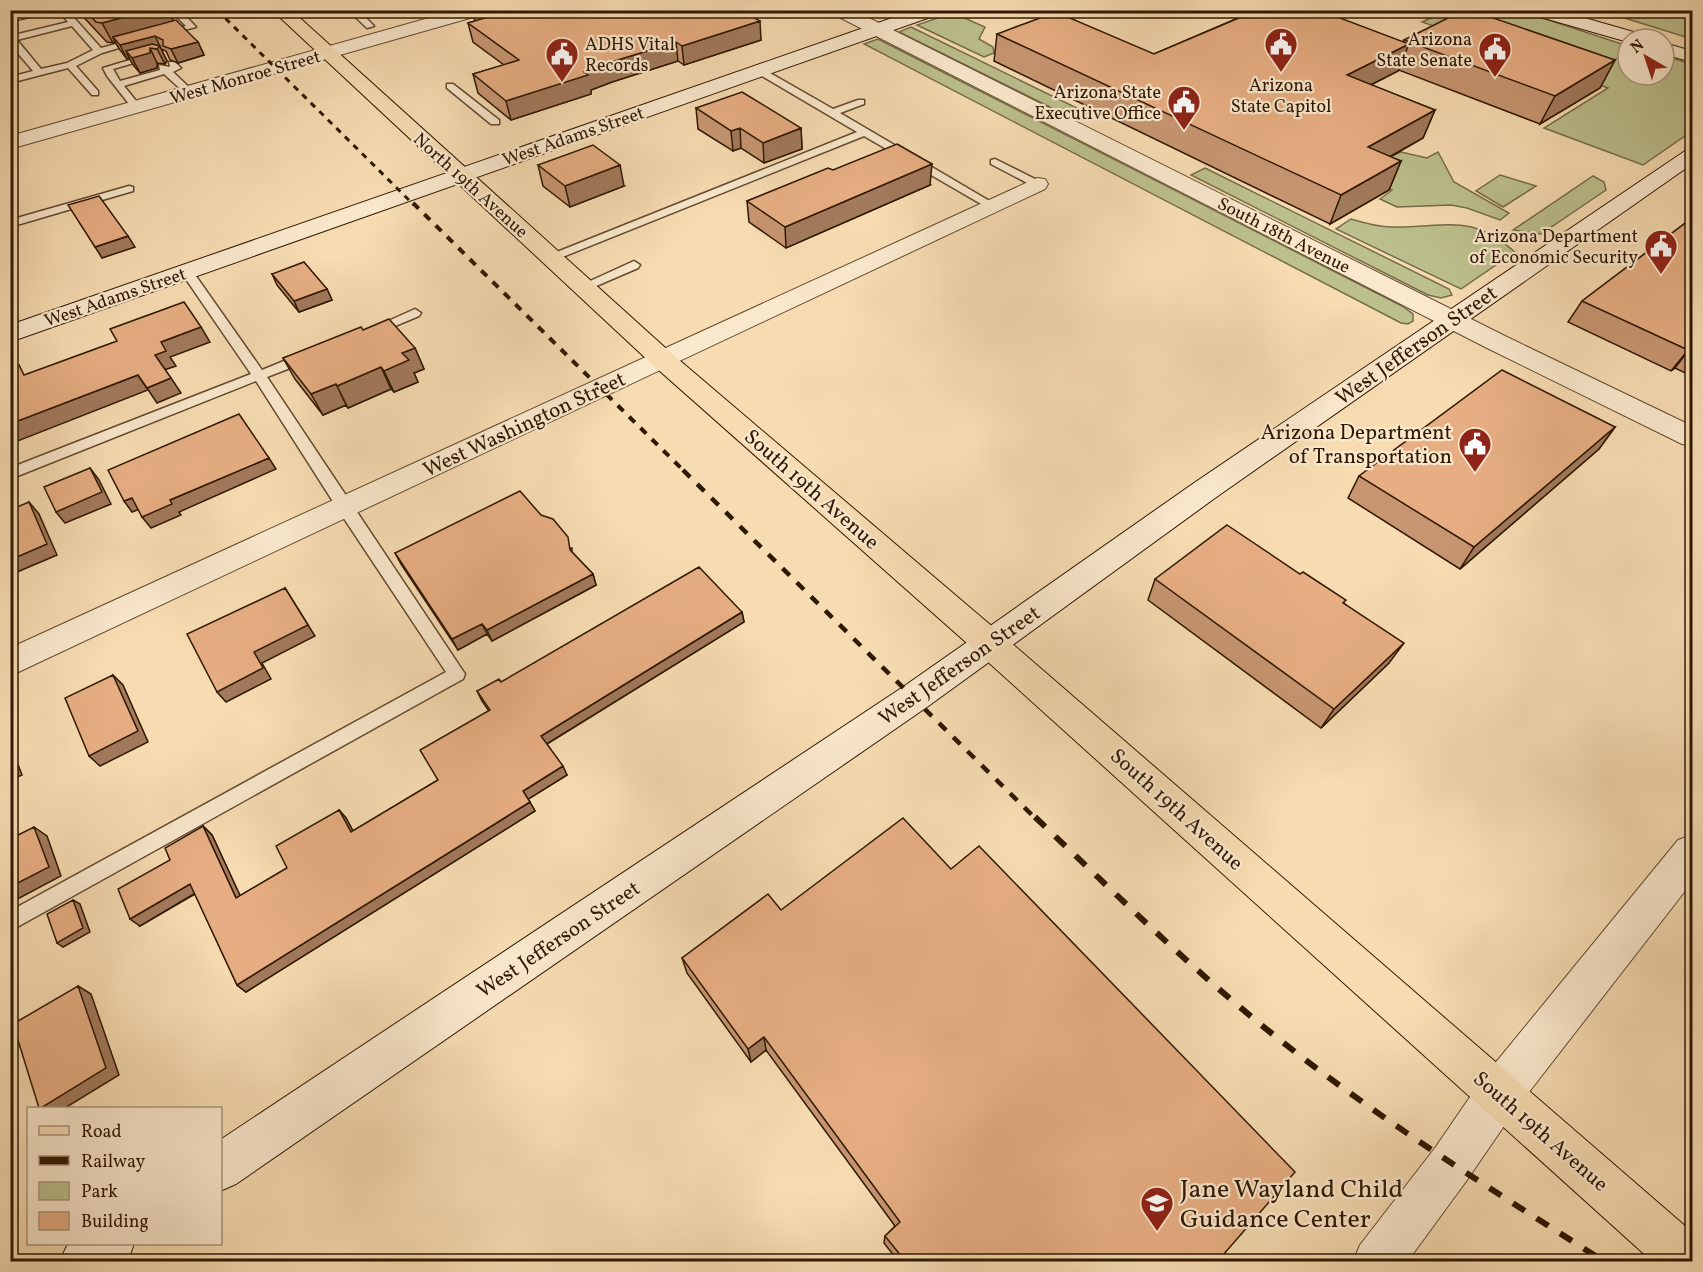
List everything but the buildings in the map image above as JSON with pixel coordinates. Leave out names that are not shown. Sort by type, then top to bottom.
[{"type":"main road","points":[[10,17],[37,10]]},
{"type":"main road","name":"North 19th Avenue","points":[[284,14],[662,359]]},
{"type":"main road","name":"South 19th Avenue","points":[[662,359],[989,643],[1690,1262]]},
{"type":"street","name":"West Monroe Street","points":[[10,143],[478,10]]},
{"type":"street","name":"South 18th Avenue","points":[[839,10],[1452,320],[1692,438]]},
{"type":"street","name":"West Adams Street","points":[[10,334],[933,10]]},
{"type":"street","points":[[1536,10],[1565,20],[1599,26]]},
{"type":"street","points":[[1564,10],[1616,32]]},
{"type":"street","points":[[1676,52],[1692,57]]},
{"type":"street","name":"West Jefferson Street","points":[[222,1167],[915,698],[989,643],[1692,155]]},
{"type":"street","name":"West Washington Street","points":[[10,663],[1036,184]]},
{"type":"street","points":[[1377,1262],[1451,1164],[1499,1094],[1692,853]]},
{"type":"street","points":[[83,1262],[108,1245]]},
{"type":"lane","points":[[62,10],[99,51]]},
{"type":"lane","points":[[10,80],[70,65],[99,51],[192,27],[174,10]]},
{"type":"lane","points":[[284,14],[314,10]]},
{"type":"lane","points":[[352,10],[370,26]]},
{"type":"lane","points":[[39,73],[11,39],[73,23]]},
{"type":"lane","points":[[95,93],[98,77],[108,68],[156,64],[190,93]]},
{"type":"lane","points":[[119,84],[156,64]]},
{"type":"lane","points":[[70,65],[119,84],[136,107]]},
{"type":"lane","points":[[760,71],[992,206]]},
{"type":"lane","points":[[450,86],[495,122]]},
{"type":"lane","points":[[832,113],[861,102]]},
{"type":"lane","points":[[551,258],[865,132]]},
{"type":"lane","points":[[995,162],[1036,184]]},
{"type":"lane","points":[[10,225],[129,189]]},
{"type":"lane","points":[[583,287],[634,266]]},
{"type":"lane","points":[[10,922],[457,674],[344,507],[259,375],[187,272]]},
{"type":"lane","points":[[362,335],[415,313]]},
{"type":"lane","points":[[10,474],[321,351]]},
{"type":"green space","points":[[1446,11],[1521,11],[1616,42],[1616,87],[1676,87],[1676,59],[1692,64],[1692,131],[1643,165],[1544,128],[1608,88],[1422,22]]},
{"type":"green space","points":[[1602,11],[1692,11],[1692,39],[1676,34],[1676,27],[1653,27]]},
{"type":"green space","points":[[946,15],[960,16],[985,27],[979,39],[993,47],[994,53],[984,57],[917,25]]},
{"type":"green space","points":[[911,27],[1087,113],[1074,119],[899,32]]},
{"type":"green space","points":[[878,39],[1402,306],[1413,314],[1413,321],[1408,324],[1401,323],[864,44]]},
{"type":"green space","points":[[1287,142],[1358,142],[1392,156],[1401,152],[1427,158],[1438,152],[1454,182],[1509,213],[1500,220],[1467,208],[1451,205],[1397,207],[1380,199],[1392,190]]},
{"type":"green space","points":[[1205,168],[1449,289],[1452,295],[1441,298],[1428,295],[1191,175]]},
{"type":"green space","points":[[1500,175],[1536,186],[1503,207],[1476,191]]},
{"type":"green space","points":[[1593,176],[1604,182],[1606,190],[1541,234],[1513,230]]},
{"type":"green space","points":[[1351,219],[1387,227],[1457,225],[1471,227],[1485,231],[1515,252],[1461,289],[1336,229]]},
{"type":"railway","points":[[217,10],[414,205]]},
{"type":"railway","points":[[413,203],[684,471]]},
{"type":"railway","points":[[683,470],[1036,819]]},
{"type":"railway","points":[[1035,817],[1185,959],[1280,1040],[1399,1128],[1605,1262]]},
{"type":"place","name":"Arizona State Capitol","points":[[1281,73]]},
{"type":"place","name":"Arizona State Senate","points":[[1495,78]]},
{"type":"place","name":"ADHS Vital Records","points":[[562,83]]},
{"type":"place","name":"Arizona State Executive Office","points":[[1184,131]]},
{"type":"place","name":"Arizona Department of Economic Security","points":[[1661,275]]},
{"type":"place","name":"Arizona Department of Transportation","points":[[1475,473]]},
{"type":"place","name":"Jane Wayland Child Guidance Center","points":[[1157,1232]]}]
